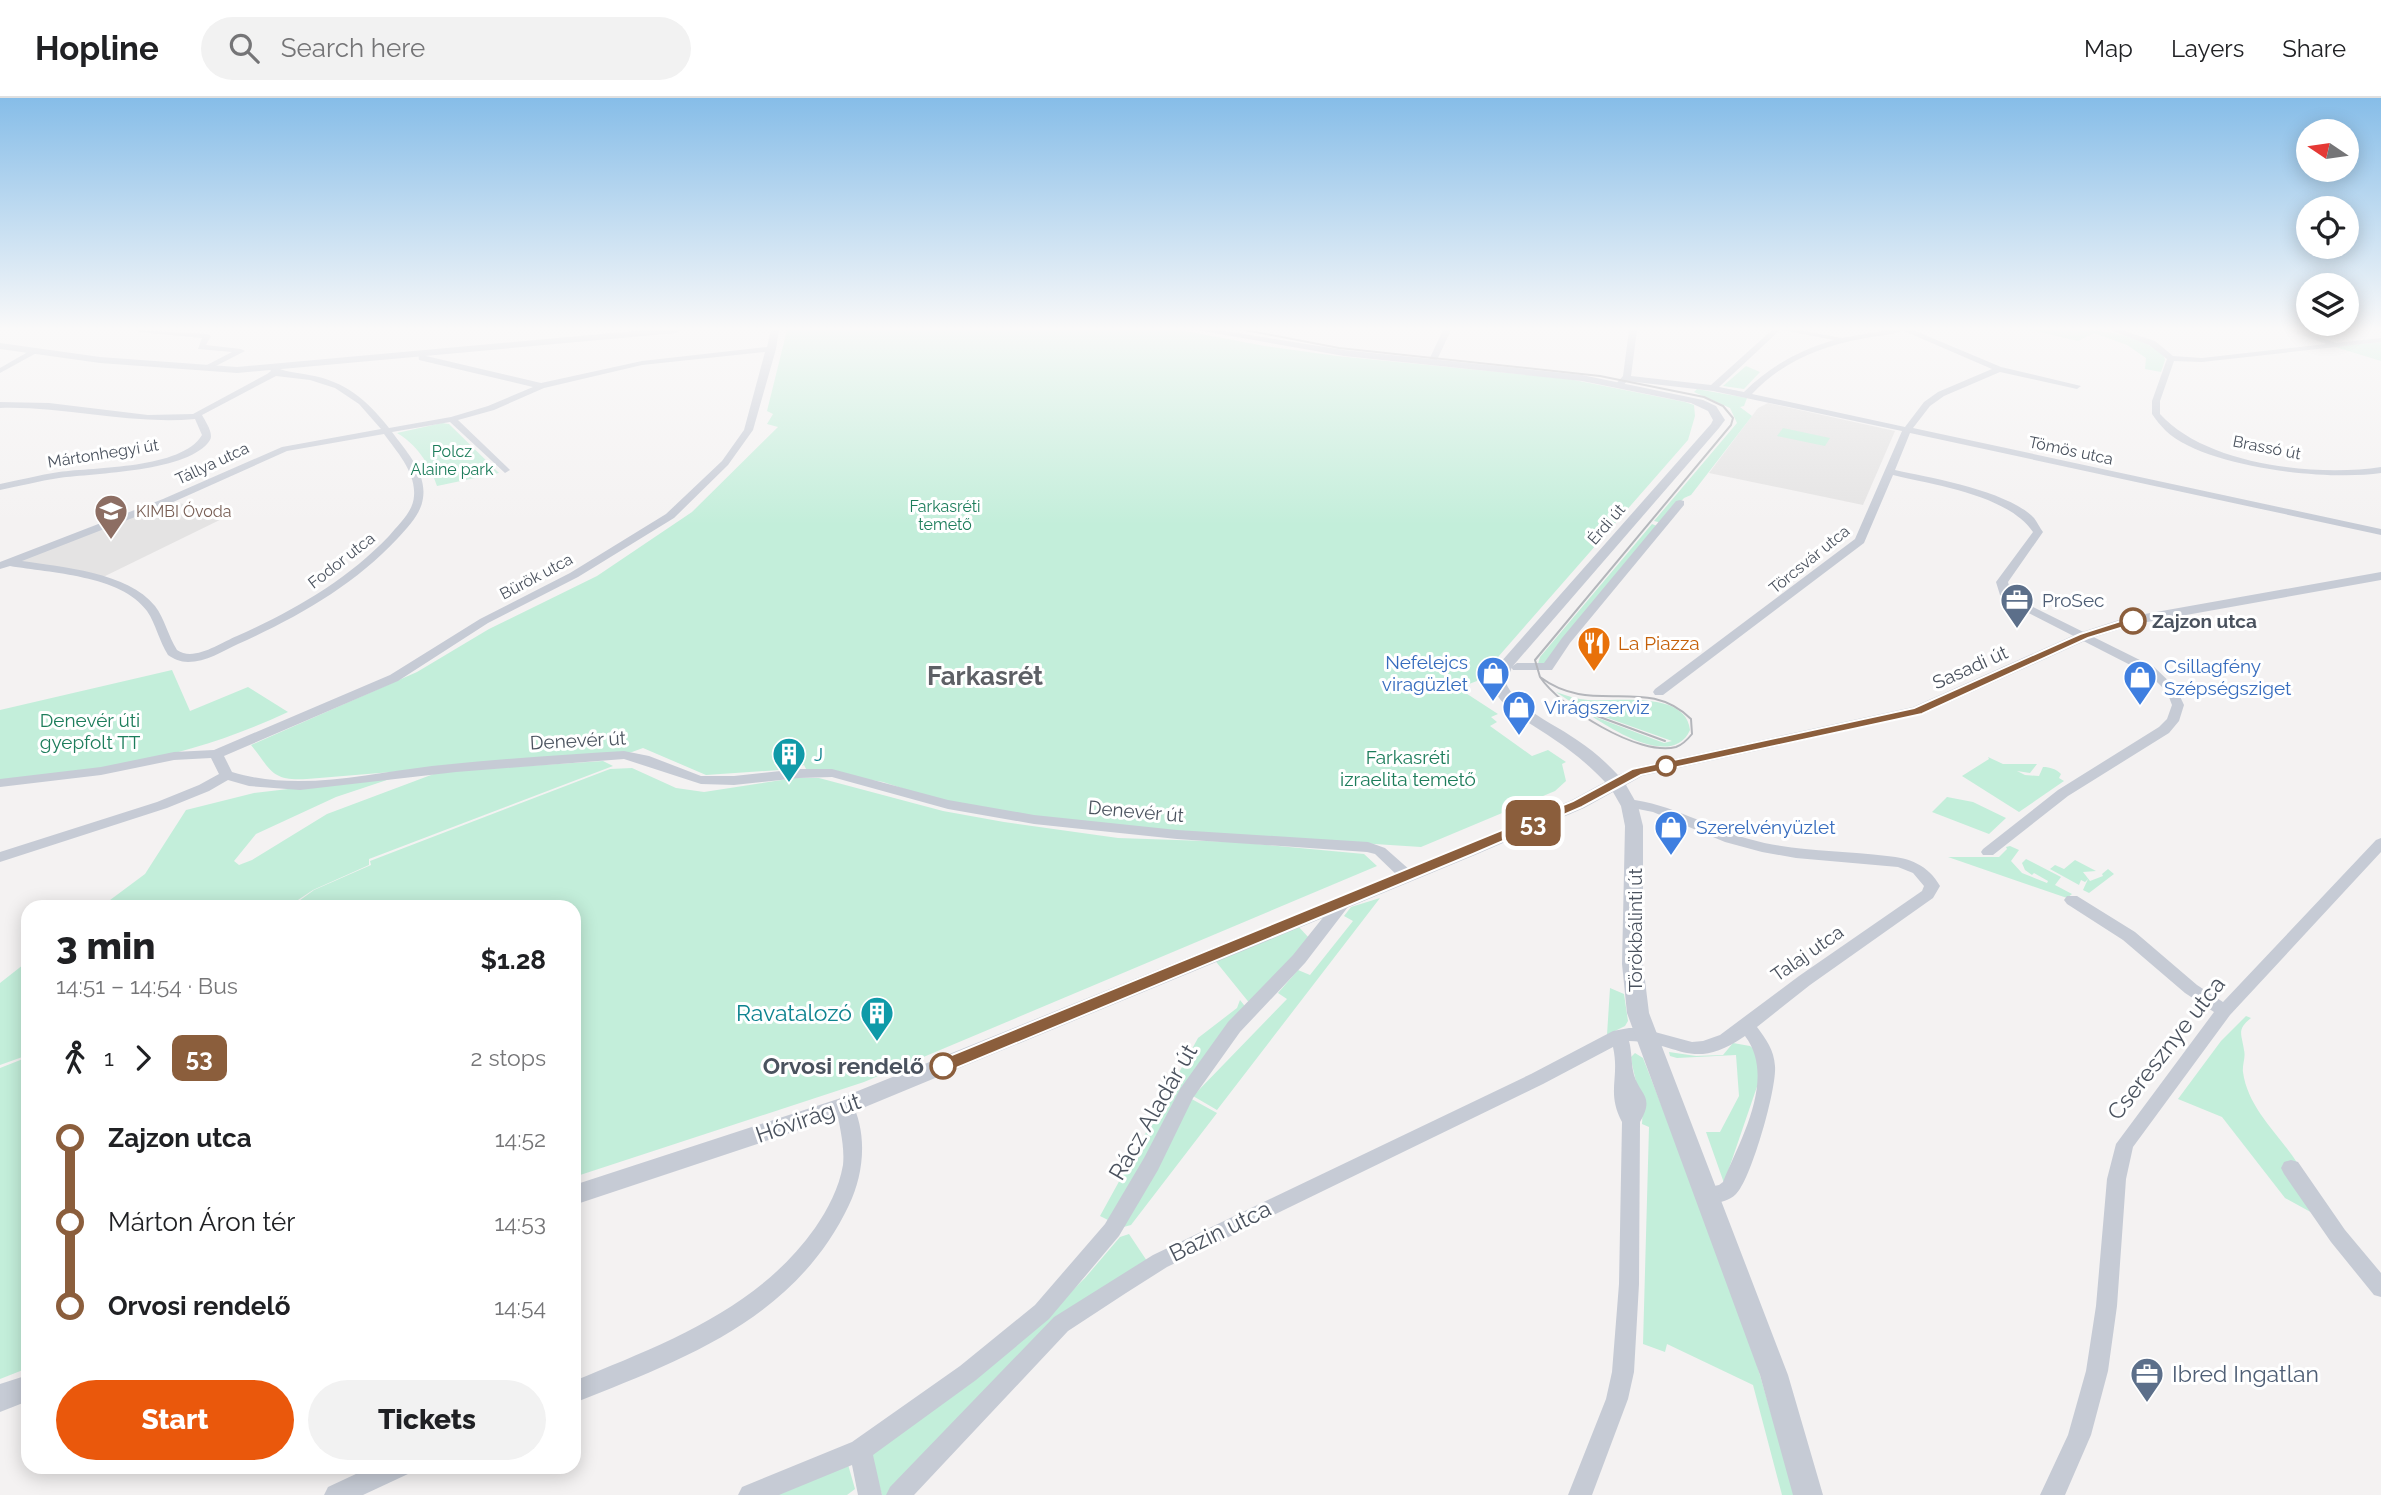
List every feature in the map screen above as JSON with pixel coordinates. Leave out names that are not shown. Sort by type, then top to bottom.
[{"type":"street","points":[[0,405],[80,409],[169,419],[196,416],[226,395]]},
{"type":"street","name":"Fodor utca","points":[[4,563],[84,576],[133,593],[150,606],[157,616],[169,651],[175,656],[188,658],[256,632],[317,600],[380,552],[416,508],[419,487],[407,460],[370,410],[353,395]]},
{"type":"street","name":"Tállya utca","points":[[4,563],[167,501],[273,453],[452,419],[491,408],[520,395]]},
{"type":"street","name":"Bürök utca","points":[[216,754],[394,678],[484,621],[574,575],[670,516],[725,463],[748,430],[758,395]]},
{"type":"street","name":"Érdi út","points":[[1511,666],[1715,426],[1719,417],[1707,405],[1672,395]]},
{"type":"street","name":"Tömös utca","points":[[1747,395],[2381,532]]},
{"type":"street","name":"Törcsvár utca","points":[[1659,692],[1860,541],[1907,430],[1927,404],[1942,395]]},
{"type":"street","name":"Brassó út","points":[[2158,395],[2156,414],[2168,428],[2192,442],[2222,454],[2263,466],[2324,472],[2364,473],[2381,470]]},
{"type":"street","name":"Mártonhegyi út","points":[[0,487],[59,475],[147,465],[172,458],[193,449],[206,439],[207,435],[196,416]]},
{"type":"street","points":[[452,419],[505,470]]},
{"type":"street","points":[[1889,471],[1994,500],[2029,518],[2036,526],[2036,537],[2002,582],[2002,588],[2015,602],[2129,658],[2163,680],[2177,702],[2179,711],[2176,719],[2164,730],[2063,793],[1988,852]]},
{"type":"street","points":[[1511,666],[1548,667],[1566,641],[1680,503]]},
{"type":"street","name":"Sasadi út","points":[[1615,783],[1637,772],[1918,711],[2084,636],[2145,618],[2381,576]]},
{"type":"street","name":"Törökbálinti út","points":[[1511,666],[1498,678],[1503,695],[1582,752],[1615,783],[1628,803],[1634,830],[1633,993],[1645,1036],[1774,1375],[1808,1495]]},
{"type":"street","points":[[0,783],[101,771],[174,756],[216,754],[226,775],[204,788],[162,805],[0,857]]},
{"type":"street","name":"Denevér út","points":[[226,775],[247,784],[293,786],[435,769],[636,756],[697,780],[813,772],[832,774],[950,805],[1042,821],[1138,832],[1368,847],[1380,851],[1406,875]]},
{"type":"street","points":[[1347,898],[1578,804],[1615,783]]},
{"type":"street","name":"Talaj utca","points":[[1628,803],[1648,804],[1741,842],[1763,848],[1790,853],[1904,863],[1923,872],[1932,886],[1927,894],[1785,994],[1729,1039],[1703,1048],[1692,1048],[1645,1036]]},
{"type":"street","name":"Cseresznye utca","points":[[2052,1495],[2080,1437],[2099,1363],[2112,1241],[2116,1168],[2132,1131],[2224,1011],[2381,843]]},
{"type":"street","name":"Hóvirág út","points":[[581,1193],[845,1106],[1347,898]]},
{"type":"street","name":"Rácz Aladár út","points":[[750,1495],[860,1450],[999,1350],[1042,1311],[1112,1230],[1151,1164],[1186,1094],[1234,1027],[1299,959],[1347,898]]},
{"type":"street","points":[[2072,900],[2129,936],[2191,989],[2224,1011]]},
{"type":"street","points":[[1707,1195],[1723,1194],[1731,1187],[1761,1105],[1766,1060],[1756,1038],[1745,1025]]},
{"type":"street","points":[[1580,1495],[1617,1399],[1623,1372],[1629,1284],[1631,1121],[1620,1099],[1625,1076],[1620,1042],[1636,1046],[1645,1036]]},
{"type":"street","name":"Bazin utca","points":[[898,1495],[1061,1324],[1119,1286],[1160,1261],[1599,1047],[1620,1042]]},
{"type":"street","points":[[581,1389],[700,1337],[731,1320],[773,1291],[807,1257],[845,1196],[853,1162],[845,1106]]},
{"type":"street","points":[[2291,1168],[2337,1236],[2381,1288]]},
{"type":"street","points":[[0,1398],[21,1390]]},
{"type":"street","points":[[860,1450],[870,1495]]},
{"type":"street","points":[[336,1495],[382,1474]]},
{"type":"shaded area","points":[[1768,403],[1895,431],[1863,505],[1709,473],[1758,408]]},
{"type":"shaded area","points":[[167,501],[234,513],[97,580],[11,562]]},
{"type":"green space","name":"Farkasréti temető","points":[[771,395],[1651,395],[1694,405],[1695,416],[1688,440],[1477,681],[1458,688],[1498,714],[1491,717],[1497,722],[1490,726],[1532,756],[1548,750],[1566,762],[1562,764],[1566,781],[1555,791],[1421,847],[1140,829],[983,810],[883,782],[806,769],[804,765],[795,769],[706,775],[643,748],[632,752],[295,779],[273,772],[251,745],[417,672],[489,629],[597,576],[692,512],[778,427],[767,424],[773,414],[767,411]]},
{"type":"green space","points":[[1701,395],[1747,398],[1744,406],[1740,407],[1752,416],[1691,495],[1684,498],[1662,523],[1654,521],[1737,423],[1730,408]]},
{"type":"green space","name":"Polcz Alaine park","points":[[442,423],[449,424],[499,473],[437,486],[421,455],[410,442],[397,433]]},
{"type":"green space","points":[[1783,428],[1830,438],[1825,446],[1777,436]]},
{"type":"green space","points":[[1652,524],[1657,526],[1544,665],[1538,664],[1540,657]]},
{"type":"green space","name":"Denevér úti gyepfolt TT","points":[[172,670],[190,711],[248,687],[288,712],[217,740],[147,760],[0,783],[0,710]]},
{"type":"green space","points":[[1556,692],[1588,700],[1663,703],[1686,717],[1690,730],[1682,741],[1670,746],[1656,746],[1626,736],[1590,715],[1664,743],[1672,741],[1580,708]]},
{"type":"green space","points":[[1988,757],[2003,764],[2037,764],[2030,773],[2017,771],[2025,775],[2039,776],[2043,767],[2050,768],[2061,774],[2059,778],[2064,781],[2019,812],[1962,776],[1989,759]]},
{"type":"green space","points":[[603,761],[613,766],[369,859],[369,865],[313,890],[298,900],[110,900],[145,874],[186,810],[254,793],[399,776],[336,797],[256,834],[234,861],[239,865],[252,860],[327,814],[439,772]]},
{"type":"green space","points":[[632,768],[676,788],[704,792],[795,778],[819,778],[943,811],[1004,822],[1118,838],[1235,842],[1364,854],[1377,866],[864,1082],[581,1175],[581,900],[300,900],[314,890],[371,865],[370,861],[610,769]]},
{"type":"green space","points":[[1947,797],[1973,802],[2006,818],[1989,834],[1932,812]]},
{"type":"green space","points":[[2006,847],[2019,850],[2011,861],[2022,873],[2047,883],[2048,881],[2025,870],[2022,863],[2026,859],[2061,877],[2055,885],[2072,894],[2067,898],[1948,857],[1999,857]]},
{"type":"green space","points":[[2075,860],[2096,871],[2083,872],[2090,881],[2103,876],[2108,869],[2114,874],[2089,893],[2083,890],[2088,879],[2085,882],[2081,880],[2079,885],[2050,869],[2055,865],[2064,869]]},
{"type":"green space","points":[[1380,898],[1217,1110],[1193,1096],[1287,999],[1278,993],[1298,970],[1310,975],[1353,921],[1344,916],[1351,907]]},
{"type":"green space","points":[[1297,925],[1310,939],[1251,1005],[1213,958]]},
{"type":"green space","points":[[21,966],[21,1058],[0,1065],[0,983]]},
{"type":"green space","points":[[1610,988],[1624,994],[1628,1021],[1625,1026],[1607,1035]]},
{"type":"green space","points":[[1240,1000],[1248,1010],[1114,1223],[1100,1216],[1198,1038],[1237,1008]]},
{"type":"green space","points":[[2246,1016],[2251,1018],[2241,1032],[2246,1085],[2265,1121],[2301,1170],[2316,1215],[2285,1198],[2222,1117],[2178,1099],[2221,1041]]},
{"type":"green space","points":[[1733,1043],[1750,1046],[1757,1052],[1761,1075],[1724,1183],[1706,1132],[1720,1132],[1739,1096],[1736,1055],[1677,1058],[1670,1056],[1669,1052],[1696,1056],[1723,1055]]},
{"type":"green space","points":[[1635,1053],[1643,1058],[1740,1307],[1795,1495],[1782,1495],[1753,1385],[1667,1344],[1665,1352],[1643,1344],[1649,1127],[1642,1124],[1642,1107],[1631,1057]]},
{"type":"green space","points":[[21,1060],[21,1371],[0,1379],[0,1068]]},
{"type":"green space","points":[[1188,1097],[1217,1113],[1131,1225],[1120,1228]]},
{"type":"green space","points":[[1129,1234],[1147,1261],[1115,1283],[890,1495],[882,1495],[869,1451],[1048,1314],[1085,1278],[1120,1237]]},
{"type":"green space","points":[[847,1461],[855,1489],[847,1495],[768,1495]]},
{"type":"tram line","points":[[1540,677],[1535,660],[1731,425],[1733,418],[1723,406],[1695,395]]},
{"type":"tram line","points":[[1540,677],[1579,694],[1655,699],[1673,706],[1691,719],[1692,734],[1676,747],[1660,748],[1622,737],[1564,702],[1540,677]]},
{"type":"tram line","points":[[1597,716],[1665,741]]},
{"type":"bus line","name":"53","points":[[943,1066],[1347,898],[1468,851],[1578,804],[1637,772],[1887,720],[1918,711],[2084,636],[2133,621]]},
{"type":"place","name":"KIMBI Óvoda","points":[[111,541]]},
{"type":"place","name":"Zajzon utca","points":[[2133,621]]},
{"type":"place","name":"ProSec","points":[[2017,630]]},
{"type":"place","name":"La Piazza","points":[[1594,673]]},
{"type":"place","name":"Nefelejcs viragüzlet","points":[[1493,703]]},
{"type":"place","name":"Csillagfény Szépségsziget","points":[[2140,707]]},
{"type":"place","name":"Virágszerviz","points":[[1519,737]]},
{"type":"place","name":"J","points":[[789,784]]},
{"type":"place","name":"Szerelvényüzlet","points":[[1671,857]]},
{"type":"place","name":"Ravatalozó","points":[[877,1043]]},
{"type":"place","name":"Orvosi rendelő","points":[[943,1066]]},
{"type":"place","name":"Ibred Ingatlan","points":[[2147,1404]]},
{"type":"district","name":"Farkasrét","points":[[985,676]]},
{"type":"park label","name":"Farkasréti izraelita temető","points":[[1408,768]]}]
